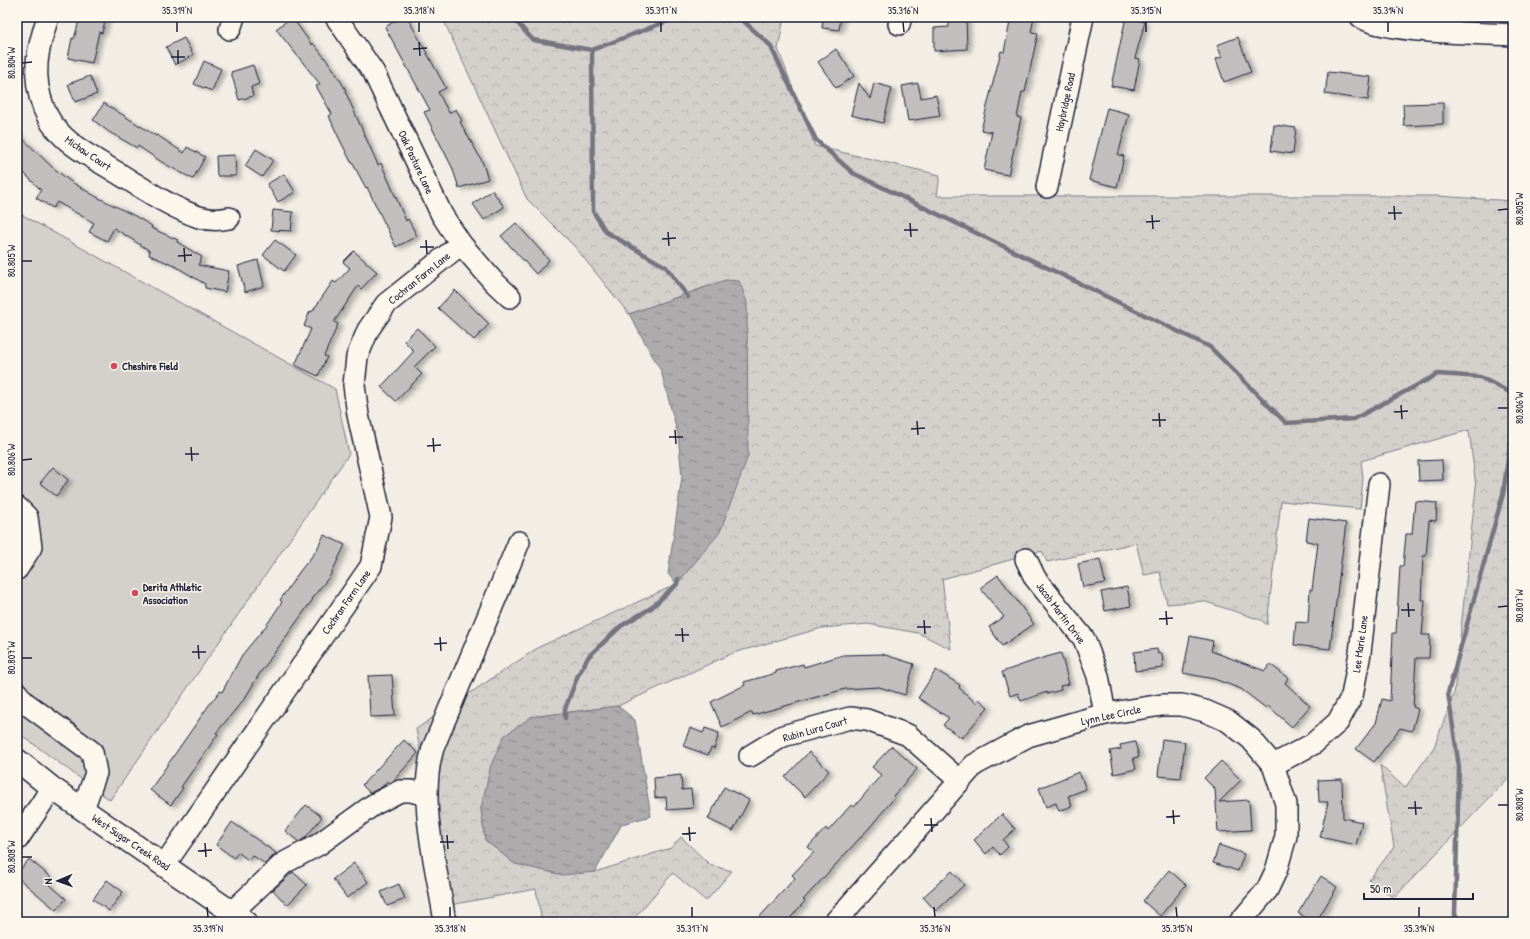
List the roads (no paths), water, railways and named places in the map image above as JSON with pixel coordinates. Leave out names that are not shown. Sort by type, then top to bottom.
[{"type":"main road","name":"West Sugar Creek Road","points":[[17,760],[52,788],[239,917]]},
{"type":"street","name":"Michaw Court","points":[[48,17],[40,42],[36,63],[37,84],[44,110],[59,132],[82,151],[158,197],[199,217],[215,220],[229,218]]},
{"type":"street","name":"Oak Pasture Lane","points":[[336,17],[374,73],[442,215],[461,244],[493,281],[510,297]]},
{"type":"street","name":"Haybridge Road","points":[[1047,187],[1083,17]]},
{"type":"street","points":[[1361,17],[1370,22],[1400,28],[1513,35]]},
{"type":"street","name":"Cochran Farm Lane","points":[[164,864],[371,566],[381,518],[358,415],[354,385],[357,357],[368,330],[386,304],[461,244]]},
{"type":"street","name":"Lee Marie Lane","points":[[1273,765],[1312,744],[1338,722],[1352,696],[1360,654],[1379,484]]},
{"type":"street","points":[[17,507],[27,517],[31,547],[17,569]]},
{"type":"street","points":[[446,922],[430,833],[427,796],[428,763],[519,542]]},
{"type":"street","name":"Jacob Martin Drive","points":[[1026,559],[1035,578],[1084,639],[1098,676],[1105,714]]},
{"type":"street","points":[[17,694],[24,702],[92,752],[96,773],[83,809]]},
{"type":"street","name":"Lynn Lee Circle","points":[[835,922],[974,765],[1028,736],[1105,714],[1162,705],[1182,705],[1205,711],[1228,721],[1251,739],[1273,765],[1286,804],[1286,836],[1276,871],[1266,890],[1240,922]]},
{"type":"street","name":"Rubin Lura Court","points":[[750,756],[783,736],[850,718],[862,719],[886,725],[908,735],[960,781]]},
{"type":"street","points":[[17,840],[52,788]]},
{"type":"street","points":[[239,917],[284,863],[318,844],[373,805],[400,791],[411,791],[427,796]]},
{"type":"water","points":[[726,280],[739,281],[747,302],[748,456],[720,532],[677,584],[668,574],[682,477],[678,435],[661,371],[629,314]]},
{"type":"water","points":[[618,706],[635,720],[651,816],[622,824],[595,872],[562,875],[515,864],[485,840],[481,808],[491,765],[504,736],[531,717]]},
{"type":"waterway","points":[[512,17],[533,40],[592,50],[673,19],[705,17]]},
{"type":"waterway","points":[[739,17],[770,45],[816,140],[853,173],[1210,347],[1286,423],[1354,419],[1438,374],[1480,377],[1513,394]]},
{"type":"waterway","points":[[592,50],[593,211],[606,232],[666,267],[688,297]]},
{"type":"waterway","points":[[1453,922],[1455,914],[1459,767],[1448,693],[1503,494],[1513,425]]},
{"type":"waterway","points":[[565,718],[565,709],[578,675],[589,656],[621,626],[651,608],[677,584],[678,579]]},
{"type":"waterway","points":[[1455,914],[1459,922]]},
{"type":"place","name":"Cheshire Field","points":[[114,366]]},
{"type":"place","name":"Derita Athletic Association","points":[[135,593]]}]
